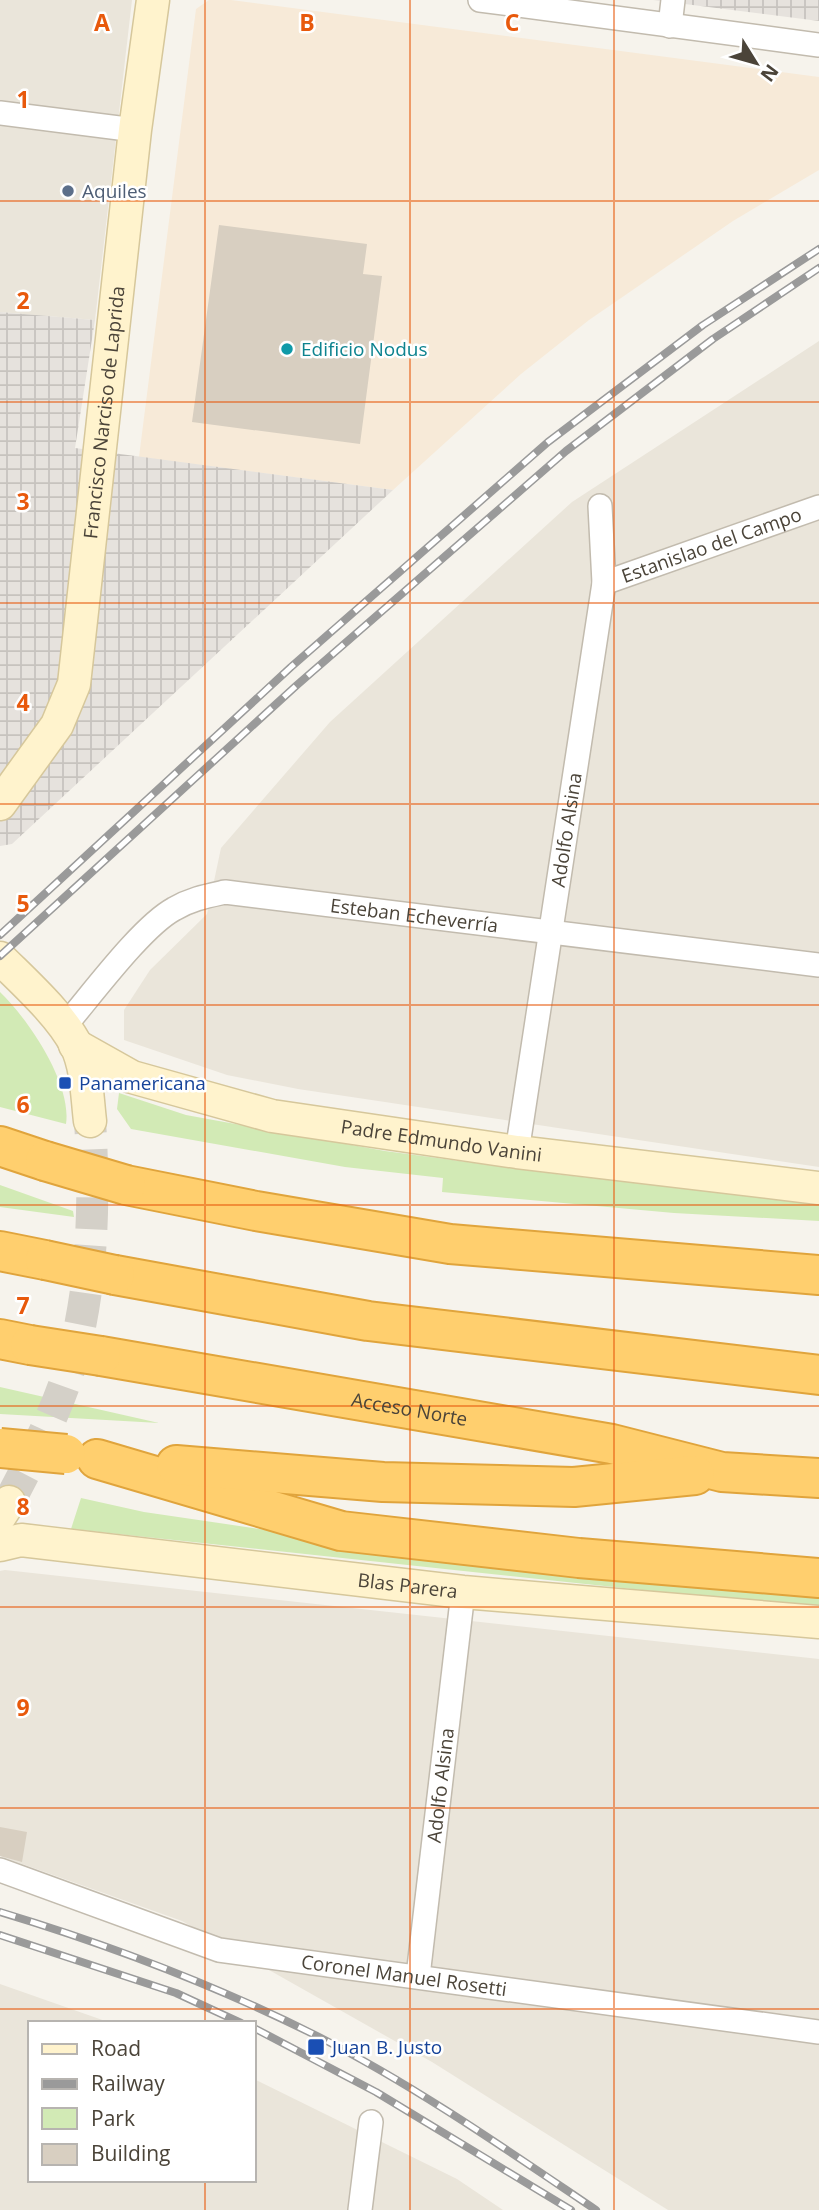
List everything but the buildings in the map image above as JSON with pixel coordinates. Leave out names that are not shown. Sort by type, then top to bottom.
[{"type":"highway","points":[[0,1146],[126,1185],[256,1211],[450,1244],[819,1275]]},
{"type":"highway","points":[[0,1251],[368,1321],[819,1375]]},
{"type":"highway","name":"Acceso Norte","points":[[15,1342],[612,1444],[722,1472],[819,1478]]},
{"type":"highway","points":[[767,1368],[819,1366]]},
{"type":"highway","points":[[0,1448],[383,1482],[575,1487],[722,1472]]},
{"type":"highway","points":[[81,1457],[341,1531],[579,1558],[819,1578]]},
{"type":"street","name":"Francisco Narciso de Laprida","points":[[0,804],[57,724],[74,684],[135,130],[153,0]]},
{"type":"street","points":[[480,0],[819,45]]},
{"type":"street","points":[[670,26],[673,0]]},
{"type":"street","points":[[0,113],[135,130]]},
{"type":"street","name":"Adolfo Alsina","points":[[517,1152],[604,583],[600,506]]},
{"type":"street","name":"Estanislao del Campo","points":[[604,583],[819,507]]},
{"type":"street","name":"Esteban Echeverría","points":[[69,1037],[144,934],[171,910],[198,897],[225,892],[819,965]]},
{"type":"street","points":[[0,958],[69,1037],[85,1077],[90,1121]]},
{"type":"street","name":"Padre Edmundo Vanini","points":[[69,1037],[132,1077],[272,1116],[517,1152],[819,1188]]},
{"type":"street","name":"Blas Parera","points":[[0,1545],[21,1540],[463,1592],[819,1622]]},
{"type":"street","name":"Adolfo Alsina","points":[[418,1976],[463,1592]]},
{"type":"street","name":"Coronel Manuel Rosetti","points":[[0,1870],[219,1950],[819,2032]]},
{"type":"street","points":[[360,2210],[370,2122]]},
{"type":"shaded area","points":[[0,0],[132,0],[95,320],[0,312]]},
{"type":"shaded area","points":[[209,0],[231,0],[819,77],[819,170],[733,221],[589,320],[521,374],[393,490],[139,457],[196,9]]},
{"type":"shaded area","points":[[653,0],[819,0],[819,21]]},
{"type":"shaded area","points":[[0,312],[95,320],[75,448],[393,490],[12,844],[0,846]]},
{"type":"shaded area","points":[[819,341],[819,1167],[298,1089],[227,1075],[124,1040],[124,1010],[150,970],[207,914],[221,848],[330,722],[572,502]]},
{"type":"shaded area","points":[[0,1571],[819,1659],[819,2210],[668,2210],[432,2062],[182,1921],[0,1856]]},
{"type":"shaded area","points":[[0,1984],[105,2021],[28,2021],[28,2182],[256,2182],[256,2080],[457,2179],[503,2210],[0,2210]]},
{"type":"green space","points":[[0,992],[35,1036],[55,1072],[66,1108],[66,1124],[0,1107]]},
{"type":"green space","points":[[119,1093],[186,1115],[385,1151],[564,1175],[819,1203],[819,1221],[674,1213],[442,1192],[443,1178],[345,1167],[131,1129],[117,1109]]},
{"type":"green space","points":[[0,1185],[73,1211],[74,1217],[0,1207]]},
{"type":"green space","points":[[0,1387],[159,1423],[0,1414]]},
{"type":"green space","points":[[81,1498],[144,1512],[485,1562],[819,1590],[819,1609],[71,1529]]},
{"type":"tunnel","points":[[9,1502],[60,1397],[79,1331],[91,1241],[90,1121]]},
{"type":"railway","points":[[0,935],[291,667],[548,442],[703,325],[819,249]]},
{"type":"railway","points":[[0,956],[297,685],[566,451],[713,339],[819,268]]},
{"type":"railway","points":[[0,1912],[163,1968],[243,2001],[321,2038],[427,2098],[596,2210]]},
{"type":"railway","points":[[0,1935],[176,1993],[237,2021]]},
{"type":"railway","points":[[256,2029],[376,2092],[571,2210]]},
{"type":"place","name":"Aquiles","points":[[68,191]]},
{"type":"place","name":"Edificio Nodus","points":[[287,349]]},
{"type":"place","name":"Panamericana","points":[[65,1083]]},
{"type":"place","name":"Juan B. Justo","points":[[316,2047]]}]
